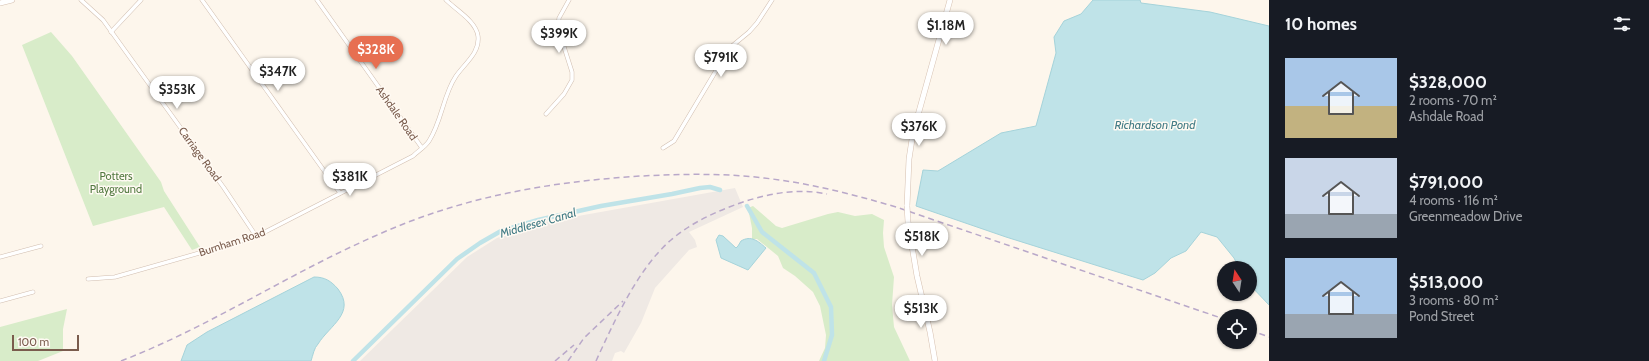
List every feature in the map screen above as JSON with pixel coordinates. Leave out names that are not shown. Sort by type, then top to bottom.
[{"type":"street","points":[[0,3],[12,0]]},
{"type":"street","name":"Carriage Road","points":[[81,0],[102,20],[111,32],[224,188],[256,236]]},
{"type":"street","points":[[111,32],[141,0]]},
{"type":"street","points":[[202,0],[340,193]]},
{"type":"street","name":"Ashdale Road","points":[[317,0],[422,148]]},
{"type":"street","name":"Burnham Road","points":[[88,279],[115,277],[256,236],[413,156],[428,143],[433,134],[455,77],[475,53],[478,43],[478,35],[474,26],[446,0]]},
{"type":"street","points":[[546,114],[564,94],[572,80],[572,72],[558,28],[559,18],[569,0]]},
{"type":"street","points":[[663,148],[674,141],[732,46],[749,32],[757,23],[772,0]]},
{"type":"street","points":[[934,361],[930,332],[917,276],[908,222],[908,174],[913,133],[950,0]]},
{"type":"street","points":[[0,257],[41,246]]},
{"type":"street","points":[[0,301],[33,292]]},
{"type":"shaded area","points":[[735,188],[743,207],[689,232],[695,240],[697,247],[689,250],[655,288],[641,323],[624,353],[621,351],[615,353],[612,361],[360,361],[467,257],[497,238],[539,223]]},
{"type":"green space","name":"Potters Playground","points":[[51,32],[72,56],[161,182],[164,191],[200,247],[192,250],[164,207],[93,226],[22,45]]},
{"type":"green space","points":[[753,206],[776,226],[782,228],[838,212],[855,216],[872,214],[884,220],[884,247],[894,277],[892,305],[894,327],[910,361],[819,361],[825,348],[826,335],[820,306],[813,292],[795,276],[783,268],[778,256],[757,239],[752,239],[752,228],[748,208]]},
{"type":"green space","points":[[67,309],[63,329],[63,351],[38,361],[0,361],[0,327]]},
{"type":"water","name":"Richardson Pond","points":[[1093,0],[1140,0],[1141,3],[1210,12],[1269,26],[1269,305],[1257,292],[1257,261],[1236,261],[1217,237],[1201,232],[1186,251],[1171,258],[1155,273],[1143,280],[1006,237],[916,206],[923,170],[938,171],[1001,133],[1036,126],[1056,53],[1054,37],[1064,21],[1081,14]]},
{"type":"water","points":[[719,235],[723,236],[736,248],[741,241],[751,239],[757,241],[766,248],[748,270],[721,258],[716,240]]},
{"type":"water","points":[[314,277],[328,280],[333,284],[343,297],[344,305],[343,312],[323,337],[314,352],[311,361],[181,361],[187,345],[207,332]]},
{"type":"waterway","name":"Middlesex Canal","points":[[353,361],[457,259],[501,231],[538,220],[601,206],[700,188],[710,187],[720,190]]},
{"type":"waterway","name":"Middlesex Canal","points":[[747,206],[762,232],[814,273],[831,307],[832,335],[824,361]]},
{"type":"railway","points":[[121,361],[217,317],[311,267],[407,222],[472,201],[538,187],[572,182],[656,175],[702,174],[749,176],[781,180],[847,193],[896,207],[1217,317]]},
{"type":"railway","points":[[596,361],[628,296],[648,265],[671,240],[687,228],[714,213],[753,199],[785,192],[806,191],[827,194]]},
{"type":"railway","points":[[568,361],[584,338],[623,301]]},
{"type":"railway","points":[[1257,333],[1269,337]]},
{"type":"railway","points":[[555,361],[574,345]]}]
